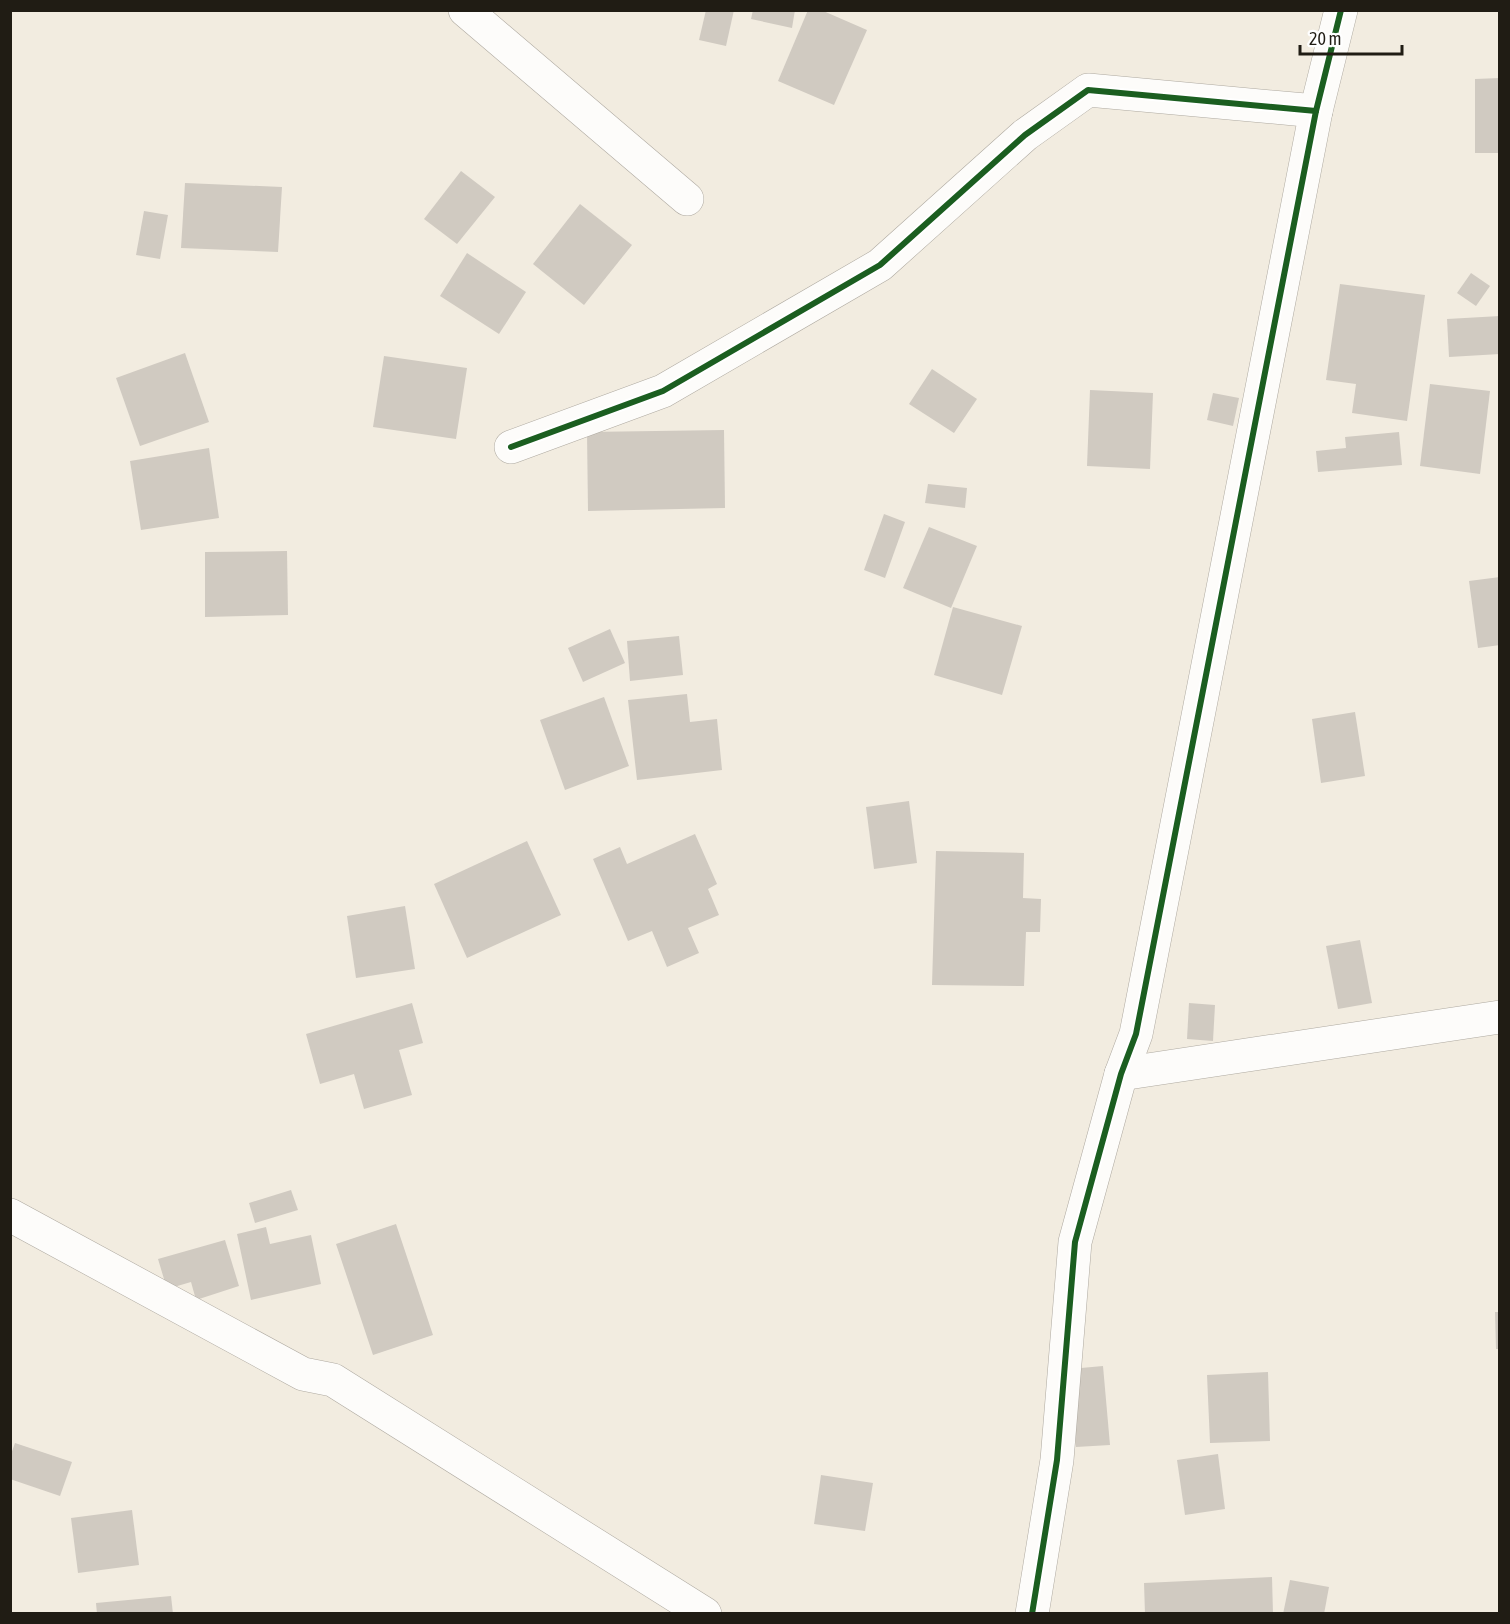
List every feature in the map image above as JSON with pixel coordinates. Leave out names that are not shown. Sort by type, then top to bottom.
[{"type":"street","points":[[465,10],[687,199]]},
{"type":"street","points":[[1032,1614],[1057,1460],[1075,1242],[1121,1074],[1136,1034],[1316,111],[1341,10]]},
{"type":"street","points":[[511,447],[663,391],[880,265],[1025,135],[1088,90],[1316,111]]},
{"type":"street","points":[[1121,1074],[1500,1017]]},
{"type":"street","points":[[10,1215],[303,1374],[333,1380],[705,1614]]},
{"type":"building","points":[[706,10],[734,10],[726,46],[699,40]]},
{"type":"building","points":[[753,10],[795,10],[792,28],[751,19]]},
{"type":"building","points":[[808,10],[821,10],[867,30],[834,105],[778,81]]},
{"type":"building","points":[[1500,78],[1500,153],[1475,153],[1475,79]]},
{"type":"building","points":[[461,171],[495,197],[457,244],[424,219]]},
{"type":"building","points":[[185,183],[282,187],[278,252],[181,248]]},
{"type":"building","points":[[580,204],[632,245],[584,305],[533,264]]},
{"type":"building","points":[[144,211],[168,215],[160,259],[136,255]]},
{"type":"building","points":[[467,253],[526,292],[499,334],[440,296]]},
{"type":"building","points":[[1471,273],[1490,286],[1476,306],[1457,293]]},
{"type":"building","points":[[1340,284],[1425,295],[1407,421],[1352,413],[1356,384],[1326,380]]},
{"type":"building","points":[[1500,316],[1500,354],[1449,357],[1447,319]]},
{"type":"building","points":[[185,353],[209,422],[140,446],[116,378]]},
{"type":"building","points":[[384,356],[467,368],[456,439],[373,427]]},
{"type":"building","points":[[932,369],[977,399],[954,433],[909,404]]},
{"type":"building","points":[[1430,384],[1490,391],[1480,474],[1420,466]]},
{"type":"building","points":[[1090,390],[1153,393],[1150,469],[1087,466]]},
{"type":"building","points":[[1213,393],[1239,398],[1233,426],[1207,420]]},
{"type":"building","points":[[724,430],[725,508],[588,511],[587,432]]},
{"type":"building","points":[[1399,432],[1402,465],[1318,472],[1316,451],[1346,448],[1345,437]]},
{"type":"building","points":[[209,448],[219,518],[141,530],[130,461]]},
{"type":"building","points":[[928,484],[967,488],[965,508],[925,503]]},
{"type":"building","points":[[884,514],[905,522],[885,578],[864,570]]},
{"type":"building","points":[[929,527],[977,546],[951,608],[903,588]]},
{"type":"building","points":[[287,551],[288,615],[205,617],[205,552]]},
{"type":"building","points":[[1500,577],[1500,645],[1478,648],[1469,581]]},
{"type":"building","points":[[953,607],[1022,626],[1002,695],[934,675]]},
{"type":"building","points":[[610,629],[625,663],[583,682],[568,648]]},
{"type":"building","points":[[679,636],[683,675],[630,681],[627,641]]},
{"type":"building","points":[[687,694],[690,722],[717,719],[722,770],[637,780],[628,700]]},
{"type":"building","points":[[604,697],[629,766],[565,790],[540,720]]},
{"type":"building","points":[[1355,712],[1365,776],[1321,783],[1312,719]]},
{"type":"building","points":[[909,801],[917,863],[874,869],[866,807]]},
{"type":"building","points":[[695,834],[717,884],[708,889],[719,915],[688,928],[699,953],[667,967],[652,931],[628,941],[593,859],[620,847],[627,864]]},
{"type":"building","points":[[527,841],[561,915],[467,958],[434,884]]},
{"type":"building","points":[[936,851],[1024,853],[1023,898],[1041,899],[1040,932],[1026,932],[1024,986],[932,985]]},
{"type":"building","points":[[405,906],[415,969],[356,978],[347,916]]},
{"type":"building","points":[[1360,940],[1372,1003],[1338,1009],[1326,946]]},
{"type":"building","points":[[412,1003],[423,1043],[399,1050],[412,1095],[364,1109],[354,1074],[320,1084],[306,1034]]},
{"type":"building","points":[[1189,1003],[1215,1005],[1213,1041],[1187,1039]]},
{"type":"building","points":[[291,1190],[298,1210],[255,1223],[249,1203]]},
{"type":"building","points":[[396,1224],[433,1335],[373,1355],[336,1244]]},
{"type":"building","points":[[266,1227],[270,1244],[311,1235],[321,1284],[251,1300],[237,1234]]},
{"type":"building","points":[[225,1240],[239,1286],[196,1300],[191,1282],[167,1289],[158,1259]]},
{"type":"building","points":[[1495,1312],[1500,1312],[1500,1349],[1496,1349]]},
{"type":"building","points":[[1103,1366],[1110,1445],[1076,1447],[1070,1369]]},
{"type":"building","points":[[1268,1372],[1270,1441],[1210,1443],[1207,1375]]},
{"type":"building","points":[[15,1443],[72,1462],[60,1496],[10,1479],[10,1457]]},
{"type":"building","points":[[1218,1454],[1225,1509],[1185,1515],[1177,1460]]},
{"type":"building","points":[[821,1475],[873,1483],[865,1531],[814,1524]]},
{"type":"building","points":[[132,1510],[139,1565],[78,1573],[71,1518]]},
{"type":"building","points":[[1272,1577],[1273,1614],[1145,1614],[1144,1583]]},
{"type":"building","points":[[1290,1580],[1329,1587],[1324,1614],[1283,1614]]},
{"type":"building","points":[[171,1596],[173,1614],[97,1614],[96,1603]]},
{"type":"cycle path","points":[[1032,1614],[1057,1460],[1075,1242],[1121,1074],[1136,1034],[1316,111],[1341,10]]},
{"type":"cycle path","points":[[511,447],[663,391],[880,265],[1025,135],[1088,90],[1316,111]]}]
